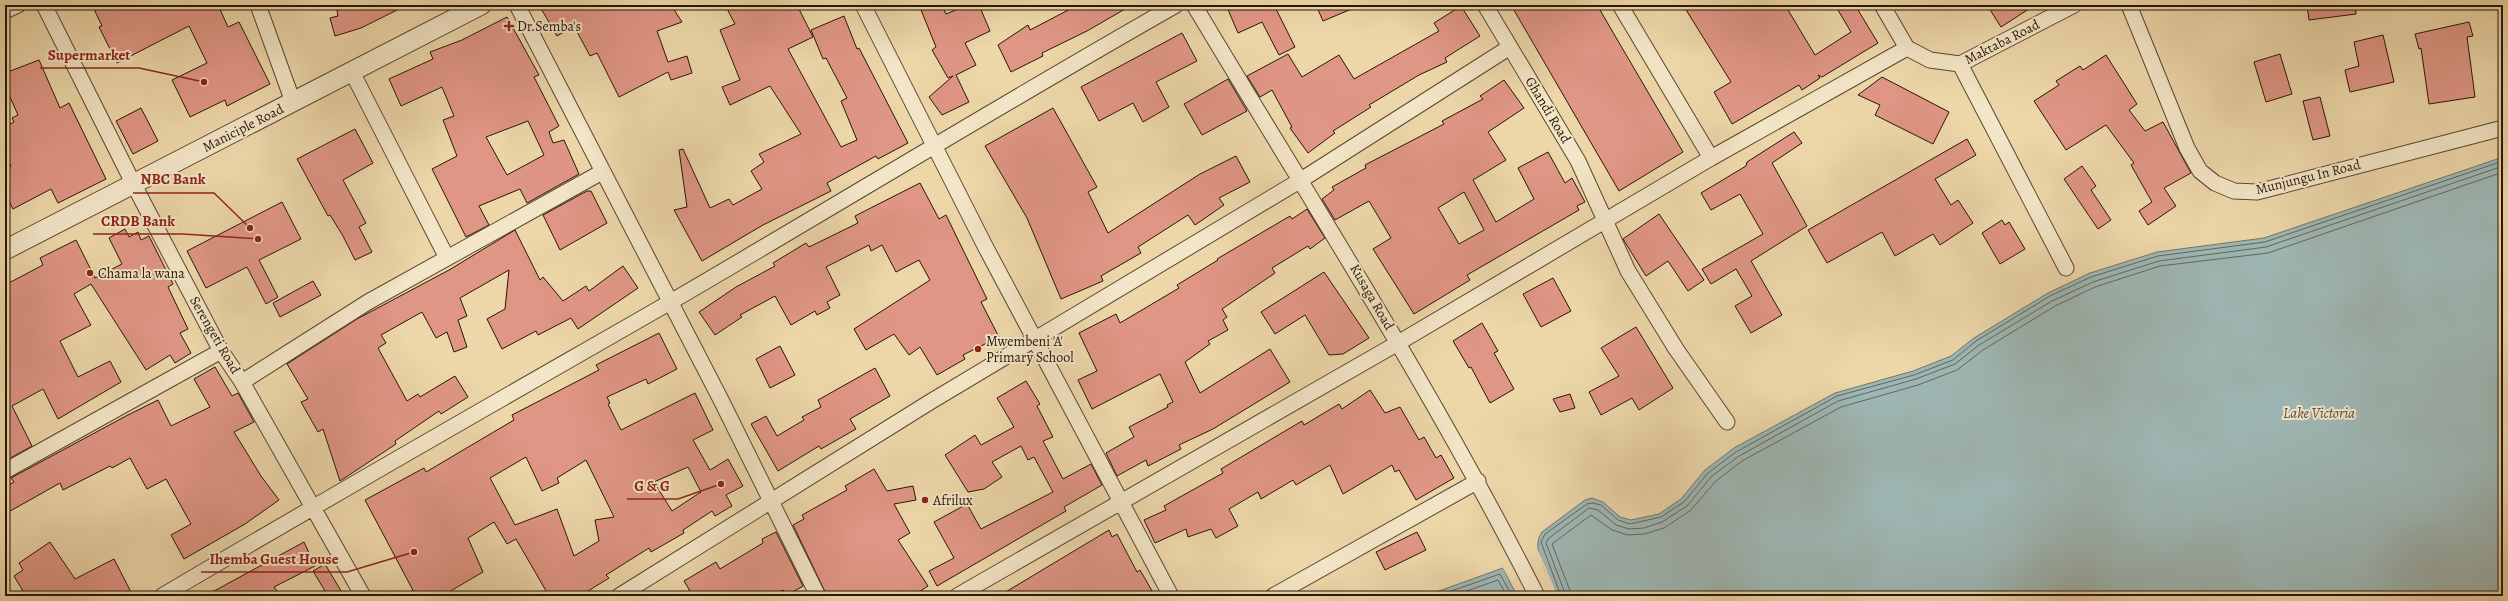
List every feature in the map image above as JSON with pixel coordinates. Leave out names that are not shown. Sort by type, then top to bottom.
[{"type":"street","points":[[5,11],[18,5]]},
{"type":"street","name":"Serengeti Road","points":[[44,5],[133,183],[221,351],[242,382],[314,506],[363,596]]},
{"type":"street","points":[[258,5],[294,102]]},
{"type":"street","name":"Maniciple Road","points":[[5,250],[481,5]]},
{"type":"street","points":[[517,5],[670,302],[818,596]]},
{"type":"street","points":[[863,5],[933,145],[1172,596]]},
{"type":"street","points":[[162,596],[314,506],[670,302],[933,145],[1176,5]]},
{"type":"street","name":"Kusaga Road","points":[[1194,5],[1398,342],[1478,481],[1538,596]]},
{"type":"street","name":"Ghandi Road","points":[[1485,5],[1578,161],[1628,271],[1676,349],[1727,422]]},
{"type":"street","points":[[1620,5],[1711,158]]},
{"type":"street","points":[[957,596],[1398,342],[1605,219],[1908,48],[1882,5]]},
{"type":"street","name":"Maktaba Road","points":[[1908,48],[1930,60],[1960,64],[2074,5]]},
{"type":"street","name":"Munjungu In Road","points":[[2129,5],[2186,148],[2200,171],[2215,183],[2234,191],[2257,192],[2503,128]]},
{"type":"street","points":[[620,596],[1035,338],[1301,180],[1510,47]]},
{"type":"street","points":[[1960,64],[2066,268]]},
{"type":"street","points":[[352,72],[447,258]]},
{"type":"street","points":[[242,382],[355,309],[602,172]]},
{"type":"street","points":[[5,471],[221,351]]},
{"type":"street","points":[[1272,596],[1478,481]]},
{"type":"water","name":"Lake Victoria","points":[[2503,157],[2503,596],[1558,596],[1542,564],[1538,547],[1542,532],[1585,500],[1592,498],[1603,502],[1620,517],[1631,520],[1659,514],[1681,499],[1705,470],[1734,448],[1835,393],[1913,371],[1951,356],[1974,338],[2048,293],[2090,273],[2157,252],[2264,238]]},
{"type":"water","points":[[1503,568],[1517,596],[1425,596]]},
{"type":"pier","points":[[1537,548],[1558,596],[1556,596],[1535,549]]},
{"type":"pier","points":[[1505,567],[1519,595],[1519,596],[1503,568]]},
{"type":"building","points":[[92,5],[218,5],[228,27],[239,22],[270,84],[227,106],[225,100],[190,117],[172,80],[207,63],[189,26],[117,63],[99,27],[102,26]]},
{"type":"building","points":[[336,5],[407,5],[361,28],[335,36],[330,18],[338,16]]},
{"type":"building","points":[[539,5],[671,5],[682,22],[657,31],[668,62],[687,56],[692,73],[671,80],[668,72],[619,97],[597,53],[590,56],[574,26],[557,36]]},
{"type":"building","points":[[725,5],[797,5],[813,37],[788,49],[841,147],[857,140],[841,101],[847,98],[826,58],[823,59],[811,30],[844,16],[857,49],[859,48],[908,143],[878,159],[876,156],[827,183],[831,191],[763,225],[702,261],[674,210],[687,207],[679,150],[683,149],[710,208],[729,199],[733,205],[762,189],[751,171],[764,162],[759,154],[801,134],[770,86],[730,105],[722,87],[740,80],[720,30],[735,24]]},
{"type":"building","points":[[919,5],[942,5],[946,14],[968,5],[979,5],[990,31],[965,43],[976,65],[956,75],[969,102],[942,115],[929,97],[953,76],[948,78],[932,50],[936,47]]},
{"type":"building","points":[[1078,5],[1132,5],[1087,31],[1042,53],[1043,56],[1011,72],[998,45],[1028,25],[1030,30]]},
{"type":"building","points":[[1226,5],[1274,5],[1295,47],[1279,55],[1262,22],[1238,33]]},
{"type":"building","points":[[1316,5],[1361,5],[1323,21]]},
{"type":"building","points":[[1511,5],[1597,5],[1683,152],[1619,191]]},
{"type":"building","points":[[1683,5],[1785,5],[1815,55],[1851,32],[1835,5],[1855,5],[1878,43],[1822,77],[1818,75],[1820,78],[1802,90],[1799,85],[1732,124],[1714,92],[1731,82]]},
{"type":"building","points":[[1987,5],[2035,5],[2001,27]]},
{"type":"building","points":[[2307,5],[2355,5],[2356,14],[2309,20]]},
{"type":"building","points":[[1461,6],[1480,36],[1445,58],[1447,62],[1419,75],[1369,105],[1371,107],[1333,131],[1335,133],[1308,153],[1290,128],[1292,127],[1272,90],[1260,97],[1247,76],[1288,54],[1302,77],[1339,55],[1354,79],[1439,31],[1434,23]]},
{"type":"building","points":[[507,17],[539,75],[534,77],[559,126],[549,132],[553,143],[564,140],[579,174],[527,203],[520,189],[479,206],[489,225],[466,237],[432,169],[457,156],[443,120],[454,116],[442,87],[401,106],[389,79],[433,59],[430,52],[462,40]],"holes":[[[528,121],[544,155],[507,175],[486,137]]]},
{"type":"building","points":[[2469,22],[2473,36],[2467,37],[2475,97],[2429,104],[2421,48],[2419,49],[2415,34]]},
{"type":"building","points":[[1182,33],[1197,61],[1156,82],[1169,107],[1143,122],[1133,103],[1099,121],[1081,87]]},
{"type":"building","points":[[2383,35],[2394,82],[2350,92],[2345,70],[2359,66],[2354,42]]},
{"type":"building","points":[[2280,54],[2292,94],[2266,102],[2254,62]]},
{"type":"building","points":[[2106,55],[2137,104],[2129,110],[2145,131],[2163,122],[2191,173],[2164,188],[2176,206],[2148,225],[2139,211],[2152,202],[2131,165],[2134,163],[2106,125],[2066,150],[2034,101],[2059,85],[2056,81],[2080,66],[2083,70]]},
{"type":"building","points":[[39,60],[60,108],[69,103],[106,179],[58,203],[51,189],[13,209],[5,193],[5,169],[11,166],[5,155],[5,127],[14,122],[12,118],[18,115],[5,86],[5,73]]},
{"type":"building","points":[[1882,77],[1949,112],[1933,144],[1875,115],[1880,105],[1858,95]]},
{"type":"building","points":[[1228,79],[1247,111],[1202,135],[1184,104]]},
{"type":"building","points":[[1504,80],[1524,108],[1488,132],[1506,160],[1473,180],[1496,222],[1534,199],[1518,168],[1548,152],[1565,183],[1572,178],[1585,202],[1577,206],[1579,210],[1467,275],[1470,280],[1414,314],[1373,249],[1391,238],[1369,201],[1335,220],[1322,199],[1334,190],[1332,187],[1366,168],[1365,165],[1444,124],[1442,121],[1483,99],[1480,96]],"holes":[[[1464,192],[1484,230],[1459,244],[1438,208]]]},
{"type":"building","points":[[2320,97],[2330,136],[2313,140],[2303,101]]},
{"type":"building","points":[[141,108],[158,141],[133,154],[116,121]]},
{"type":"building","points":[[1053,108],[1097,187],[1088,192],[1108,233],[1200,174],[1236,156],[1250,182],[1219,198],[1224,205],[1195,225],[1188,215],[1138,247],[1141,253],[1101,276],[1103,281],[1061,299],[1027,218],[985,146]]},
{"type":"building","points":[[355,129],[373,163],[343,180],[366,223],[359,227],[372,252],[355,260],[343,236],[330,215],[328,216],[297,159]]},
{"type":"building","points":[[1794,132],[1802,143],[1772,163],[1807,226],[1751,261],[1782,315],[1751,333],[1735,306],[1752,296],[1736,269],[1711,284],[1702,269],[1763,234],[1740,194],[1711,210],[1701,193],[1746,166],[1747,162]]},
{"type":"building","points":[[1967,139],[1976,155],[1935,179],[1951,205],[1958,200],[1973,223],[1940,245],[1933,234],[1895,256],[1882,232],[1827,263],[1808,230]]},
{"type":"building","points":[[2082,166],[2096,186],[2091,190],[2111,220],[2098,229],[2064,179]]},
{"type":"building","points":[[920,183],[939,219],[946,215],[987,299],[981,302],[999,337],[963,355],[965,359],[937,375],[920,347],[909,355],[894,334],[866,350],[854,329],[930,280],[919,260],[896,272],[882,245],[871,251],[869,245],[826,267],[840,295],[827,302],[830,308],[817,315],[815,311],[791,325],[775,296],[740,315],[742,317],[715,335],[699,312],[736,287],[775,266],[773,263],[806,243],[809,247],[858,223],[855,216]]},
{"type":"building","points":[[587,191],[591,191],[607,223],[560,250],[543,215]]},
{"type":"building","points":[[282,202],[301,239],[259,260],[278,297],[266,304],[247,267],[206,288],[187,251]]},
{"type":"building","points":[[1307,209],[1325,238],[1310,249],[1308,246],[1272,268],[1275,273],[1222,309],[1227,317],[1223,320],[1228,330],[1208,341],[1210,344],[1185,362],[1200,393],[1270,349],[1290,382],[1213,429],[1179,445],[1181,449],[1148,466],[1146,460],[1117,476],[1106,453],[1134,437],[1129,427],[1168,407],[1167,405],[1173,402],[1160,374],[1092,409],[1078,380],[1097,371],[1079,333],[1116,314],[1120,323],[1179,288],[1177,285],[1218,260],[1217,259],[1290,216],[1292,219]]},
{"type":"building","points":[[1659,214],[1704,280],[1688,291],[1668,261],[1646,276],[1623,239]]},
{"type":"building","points":[[2002,220],[2005,225],[2009,222],[2025,249],[2000,264],[1982,233]]},
{"type":"building","points":[[125,229],[129,237],[138,232],[141,240],[149,236],[173,284],[168,287],[188,329],[180,333],[191,353],[175,363],[170,355],[146,370],[91,284],[74,294],[91,325],[60,341],[78,377],[110,361],[121,382],[58,419],[43,389],[12,406],[32,446],[5,461],[5,285],[43,265],[40,258],[76,240],[95,278],[122,264],[109,238]]},
{"type":"building","points":[[515,230],[540,280],[543,277],[563,301],[586,286],[589,291],[623,266],[638,288],[578,329],[571,318],[538,335],[536,331],[502,349],[487,319],[505,309],[509,270],[460,298],[467,316],[458,320],[467,347],[454,352],[447,332],[436,338],[422,312],[381,335],[386,343],[378,348],[407,401],[418,394],[420,397],[455,376],[468,397],[441,414],[439,411],[395,441],[396,444],[340,481],[323,429],[318,432],[301,402],[308,399],[287,364],[357,319],[449,270]]},
{"type":"building","points":[[1324,272],[1369,338],[1343,354],[1329,355],[1305,315],[1275,334],[1261,312]]},
{"type":"building","points":[[1553,278],[1571,311],[1541,327],[1523,294]]},
{"type":"building","points":[[313,281],[321,295],[280,317],[273,303]]},
{"type":"building","points":[[1482,323],[1498,351],[1494,353],[1514,389],[1490,403],[1471,367],[1469,368],[1453,341]]},
{"type":"building","points":[[1636,327],[1673,388],[1639,410],[1632,398],[1601,415],[1589,392],[1619,376],[1601,348]]},
{"type":"building","points":[[659,333],[677,369],[648,384],[646,379],[607,397],[610,403],[608,404],[621,430],[695,393],[713,430],[693,440],[710,470],[728,459],[743,486],[726,495],[732,506],[715,516],[712,511],[683,530],[684,533],[651,552],[649,548],[606,575],[609,578],[580,596],[549,596],[516,539],[507,544],[494,522],[468,538],[483,572],[442,596],[416,596],[365,500],[424,468],[426,472],[514,420],[512,415],[599,370],[596,365]],"holes":[[[526,457],[542,491],[559,483],[557,478],[586,460],[614,517],[595,520],[599,541],[574,556],[557,509],[515,525],[490,478]],[[688,467],[701,492],[672,511],[654,482]]]},
{"type":"building","points":[[780,346],[795,375],[770,388],[756,359]]},
{"type":"building","points":[[215,367],[232,396],[238,393],[254,422],[234,432],[261,476],[279,500],[245,524],[184,559],[171,535],[191,524],[166,479],[147,489],[130,458],[112,468],[110,466],[63,490],[60,483],[5,514],[5,487],[14,482],[11,478],[126,416],[158,400],[171,426],[210,407],[194,379]]},
{"type":"building","points":[[875,368],[890,396],[850,419],[856,429],[821,449],[819,446],[778,471],[751,424],[766,416],[777,436],[804,420],[802,417],[821,407],[818,400]]},
{"type":"building","points":[[1026,381],[1040,404],[1037,406],[1053,437],[1043,441],[1063,479],[1091,464],[1102,485],[1064,507],[1066,511],[937,586],[929,571],[954,558],[934,522],[967,504],[981,529],[1053,492],[1034,457],[1028,460],[1021,446],[992,462],[1002,477],[984,489],[968,492],[945,455],[975,435],[981,445],[1014,427],[997,398]]},
{"type":"building","points":[[1370,390],[1385,413],[1400,407],[1419,440],[1424,437],[1436,458],[1441,455],[1454,478],[1416,500],[1399,470],[1395,472],[1392,465],[1343,494],[1330,465],[1296,485],[1293,480],[1261,499],[1258,492],[1229,509],[1238,526],[1216,538],[1211,529],[1188,537],[1186,529],[1155,543],[1144,520],[1166,510],[1164,506],[1223,473],[1221,469],[1302,421],[1304,425],[1339,404],[1342,409]]},
{"type":"building","points":[[1570,394],[1575,408],[1560,412],[1553,399]]},
{"type":"building","points":[[874,469],[887,491],[913,486],[916,500],[894,504],[910,533],[898,540],[928,586],[913,596],[827,596],[793,525],[804,519],[802,515],[847,490],[845,486]]},
{"type":"building","points":[[1109,530],[1112,537],[1117,534],[1137,572],[1140,570],[1155,596],[999,596]]},
{"type":"building","points":[[776,532],[803,586],[786,596],[783,590],[773,596],[693,596],[684,581],[716,562],[720,569],[763,543],[762,539]]},
{"type":"building","points":[[1417,532],[1426,550],[1385,570],[1376,552]]},
{"type":"building","points":[[50,542],[75,579],[114,559],[133,596],[26,596],[14,576],[23,570],[19,563]]},
{"type":"building","points":[[304,542],[315,566],[274,587],[277,591],[268,596],[205,596]]},
{"type":"building","points":[[325,564],[344,596],[328,596],[313,571]]},
{"type":"place","name":"Dr.Semba's","points":[[509,26]]},
{"type":"place","name":"Supermarket","points":[[204,82]]},
{"type":"place","name":"NBC Bank","points":[[250,228]]},
{"type":"place","name":"CRDB Bank","points":[[258,239]]},
{"type":"place","name":"Chama la wana","points":[[90,273]]},
{"type":"place","name":"Mwembeni 'A' Primary School","points":[[978,349]]},
{"type":"place","name":"G & G","points":[[721,484]]},
{"type":"place","name":"Afrilux","points":[[925,500]]},
{"type":"place","name":"Ihemba Guest House","points":[[414,552]]}]
